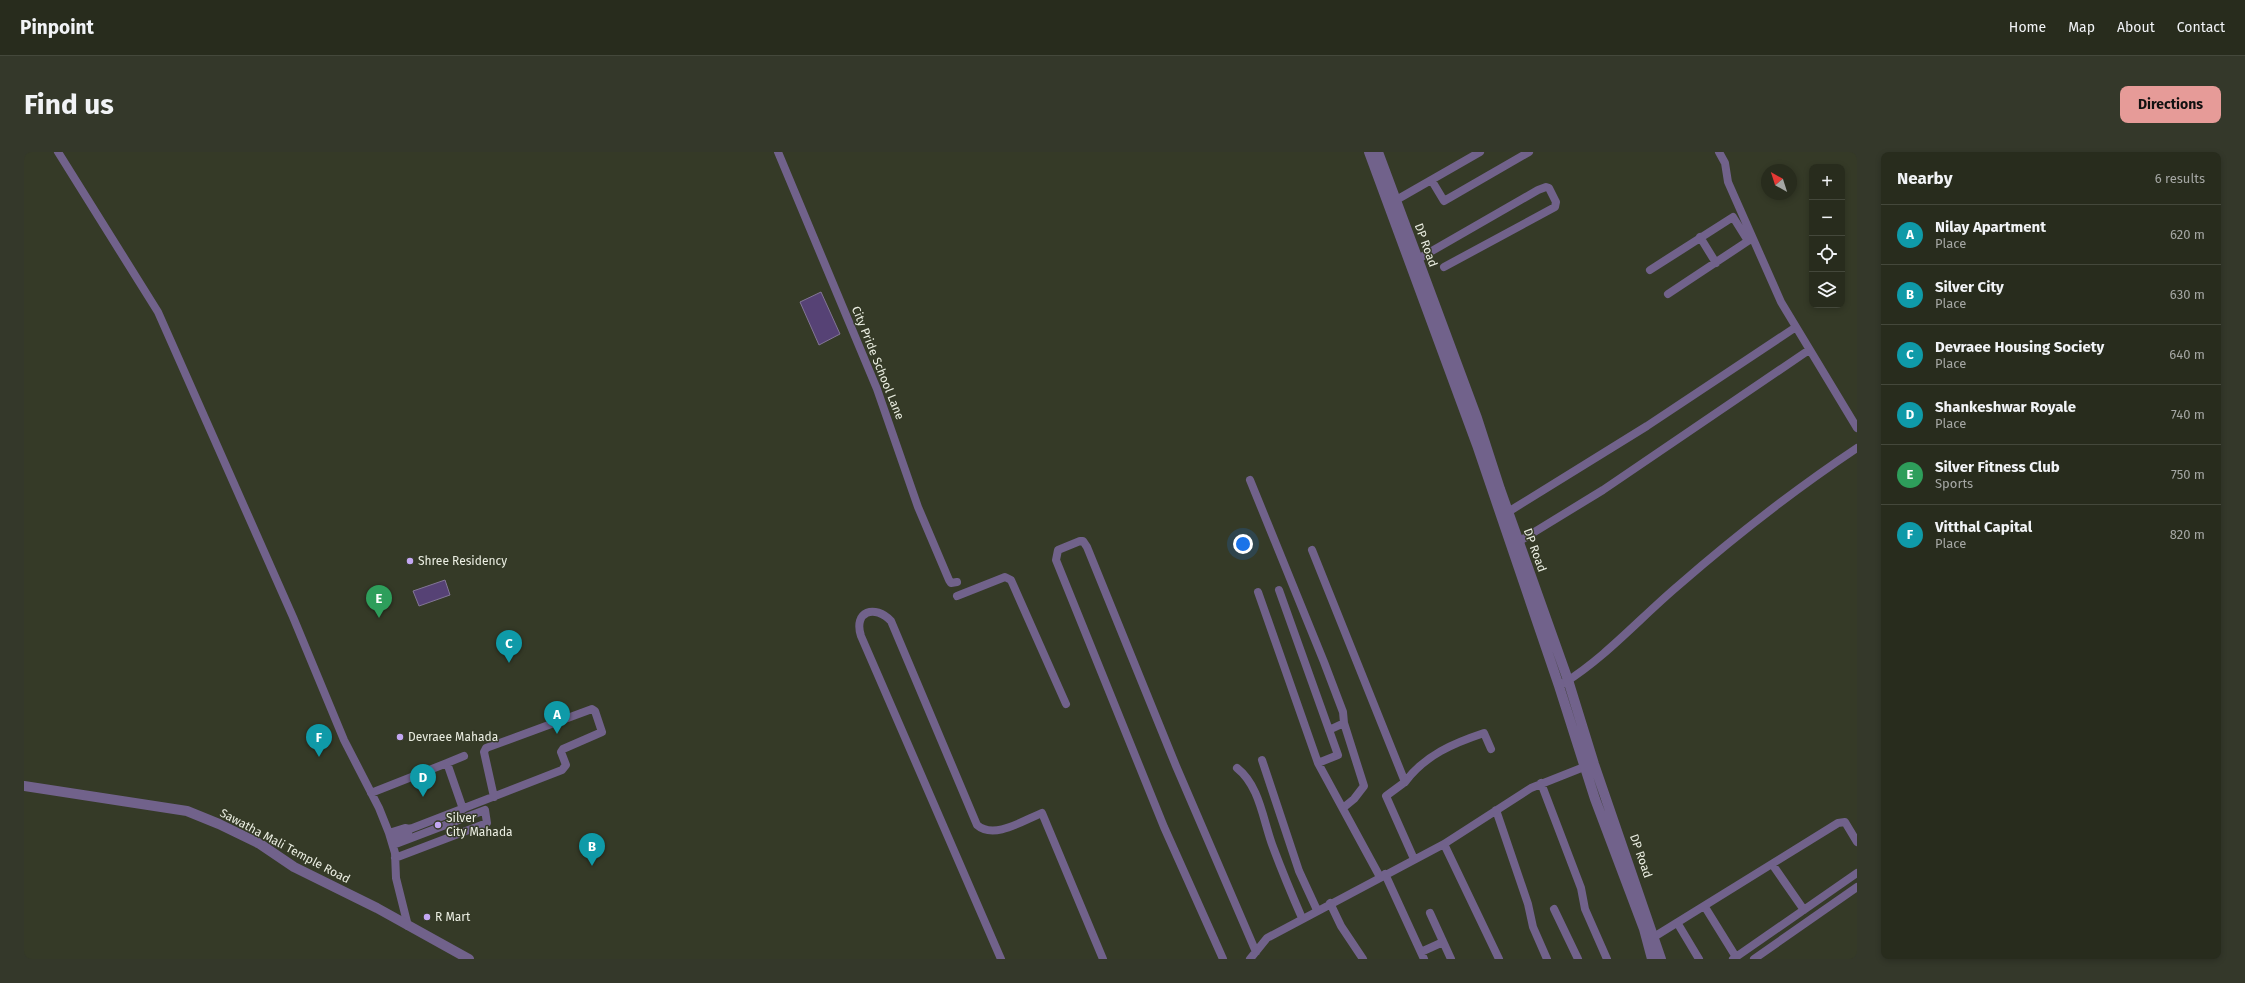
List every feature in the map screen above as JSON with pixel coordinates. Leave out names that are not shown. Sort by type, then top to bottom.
[{"type":"street","points":[[58,152],[158,312],[293,617],[344,740],[371,793],[391,839],[395,858],[396,878],[408,926]]},
{"type":"street","name":"City Pride School Lane","points":[[778,152],[877,388],[918,507],[954,583]]},
{"type":"street","name":"DP Road","points":[[1369,152],[1418,259],[1477,418],[1518,542],[1568,680],[1589,765]]},
{"type":"street","name":"DP Road","points":[[1378,152],[1393,203],[1559,686],[1628,872],[1651,940],[1661,959]]},
{"type":"street","points":[[1393,203],[1480,152]]},
{"type":"street","points":[[1432,181],[1444,201],[1529,152]]},
{"type":"street","points":[[1719,152],[1725,163],[1728,182],[1750,239],[1781,302],[1857,428]]},
{"type":"street","points":[[1418,259],[1538,190],[1546,187],[1548,188],[1556,202],[1555,207],[1444,267]]},
{"type":"street","points":[[1650,270],[1733,217],[1750,239]]},
{"type":"street","points":[[1700,237],[1716,263]]},
{"type":"street","points":[[1668,294],[1750,239]]},
{"type":"street","points":[[1508,512],[1647,426],[1796,327]]},
{"type":"street","points":[[1518,542],[1603,490],[1809,350]]},
{"type":"street","points":[[1559,686],[1592,662],[1679,584],[1775,508],[1857,448]]},
{"type":"street","points":[[1250,480],[1324,662],[1342,712],[1344,723],[1364,786],[1354,799],[1343,808]]},
{"type":"street","points":[[1223,959],[1164,827],[1056,560],[1055,556],[1058,550],[1080,541],[1083,541],[1088,547],[1253,956]]},
{"type":"street","points":[[1312,550],[1405,782]]},
{"type":"street","points":[[957,596],[1005,577],[1011,580],[1066,704]]},
{"type":"street","points":[[1280,590],[1338,755],[1318,764]]},
{"type":"street","points":[[1258,592],[1318,764],[1383,876],[1423,956],[1443,942]]},
{"type":"street","points":[[1001,959],[861,636],[858,628],[859,619],[867,612],[873,610],[884,613],[891,620],[977,825],[985,830],[996,831],[1042,813],[1104,959]]},
{"type":"street","points":[[391,839],[407,833],[410,829],[494,797],[565,768],[561,751],[563,749],[602,732],[596,711],[592,709],[486,748],[484,752],[494,797]]},
{"type":"street","points":[[1330,730],[1344,723]]},
{"type":"street","points":[[1414,859],[1386,796],[1405,782],[1428,758],[1454,743],[1484,733],[1491,749]]},
{"type":"street","points":[[371,793],[464,756]]},
{"type":"street","points":[[1262,760],[1299,871],[1317,910]]},
{"type":"street","points":[[447,763],[463,809]]},
{"type":"street","points":[[1253,956],[1267,938],[1302,918],[1444,844],[1541,783],[1589,765]]},
{"type":"street","points":[[1237,768],[1246,775],[1252,786],[1273,847],[1302,918]]},
{"type":"street","points":[[1541,783],[1581,888],[1585,909],[1607,959]]},
{"type":"street","name":"Sawatha Mali Temple Road","points":[[24,786],[187,811],[219,824],[254,842],[294,867],[378,908],[469,959]]},
{"type":"street","points":[[391,839],[485,810],[487,823],[395,858]]},
{"type":"street","points":[[1496,810],[1528,904],[1533,927],[1547,959]]},
{"type":"street","points":[[1651,940],[1843,821],[1857,842]]},
{"type":"street","points":[[1444,844],[1499,959]]},
{"type":"street","points":[[1772,864],[1804,910]]},
{"type":"street","points":[[1705,907],[1735,958],[1857,873]]},
{"type":"street","points":[[1754,959],[1857,887]]},
{"type":"street","points":[[1330,903],[1341,926],[1363,959]]},
{"type":"street","points":[[1554,909],[1578,959]]},
{"type":"street","points":[[1430,913],[1451,959]]},
{"type":"street","points":[[1678,924],[1699,959]]},
{"type":"street","name":"DP Road","points":[[1651,940],[1652,959]]},
{"type":"street","name":"Sawatha Mali Temple Road","points":[[452,950],[478,959]]},
{"type":"shaded area","points":[[821,292],[840,334],[819,345],[800,302]]},
{"type":"shaded area","points":[[445,580],[450,595],[419,606],[413,591]]},
{"type":"place","name":"Shree Residency","points":[[410,561]]},
{"type":"place","name":"Silver Fitness Club","points":[[379,618]]},
{"type":"place","name":"Devraee Housing Society","points":[[509,663]]},
{"type":"place","name":"Nilay Apartment","points":[[557,734]]},
{"type":"place","name":"Devraee Mahada","points":[[400,737]]},
{"type":"place","name":"Vitthal Capital","points":[[319,757]]},
{"type":"place","name":"Shankeshwar Royale","points":[[423,797]]},
{"type":"place","name":"Silver City Mahada","points":[[438,825]]},
{"type":"place","name":"Silver City","points":[[592,866]]},
{"type":"place","name":"R Mart","points":[[427,917]]}]
